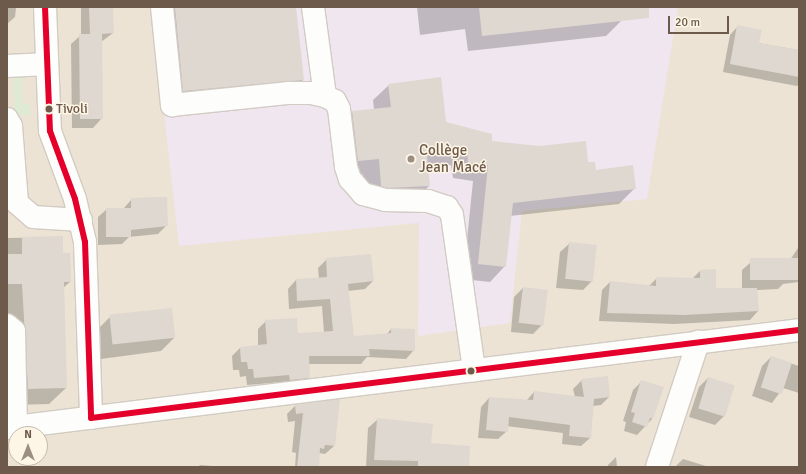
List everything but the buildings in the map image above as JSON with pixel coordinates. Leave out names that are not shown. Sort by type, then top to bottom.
[{"type":"street","points":[[45,7],[50,131],[81,220],[84,242],[91,418]]},
{"type":"street","points":[[162,7],[172,105],[289,93],[311,93],[325,96],[335,101],[339,109],[346,167],[350,179],[363,194],[385,200],[439,202],[447,207],[452,215],[474,370]]},
{"type":"street","points":[[313,7],[325,96]]},
{"type":"street","points":[[7,66],[47,64]]},
{"type":"street","points":[[7,119],[11,126],[17,203],[33,217],[81,220]]},
{"type":"street","points":[[7,326],[14,331],[11,426]]},
{"type":"street","points":[[27,426],[799,330]]},
{"type":"street","points":[[658,467],[698,342]]},
{"type":"shaded area","points":[[7,7],[799,7],[799,467],[7,467]]},
{"type":"shaded area","name":"Collège Jean Macé","points":[[152,7],[678,7],[647,199],[522,211],[510,323],[418,336],[419,223],[179,246]]},
{"type":"green space","points":[[22,74],[23,103],[30,104],[31,115],[15,116],[13,75]]},
{"type":"transit line","points":[[45,7],[50,131],[75,199],[85,242],[91,418]]},
{"type":"transit line","points":[[91,418],[799,330]]},
{"type":"place","name":"Tivoli","points":[[49,109]]},
{"type":"place","name":"Collège Jean Macé","points":[[411,159]]}]
